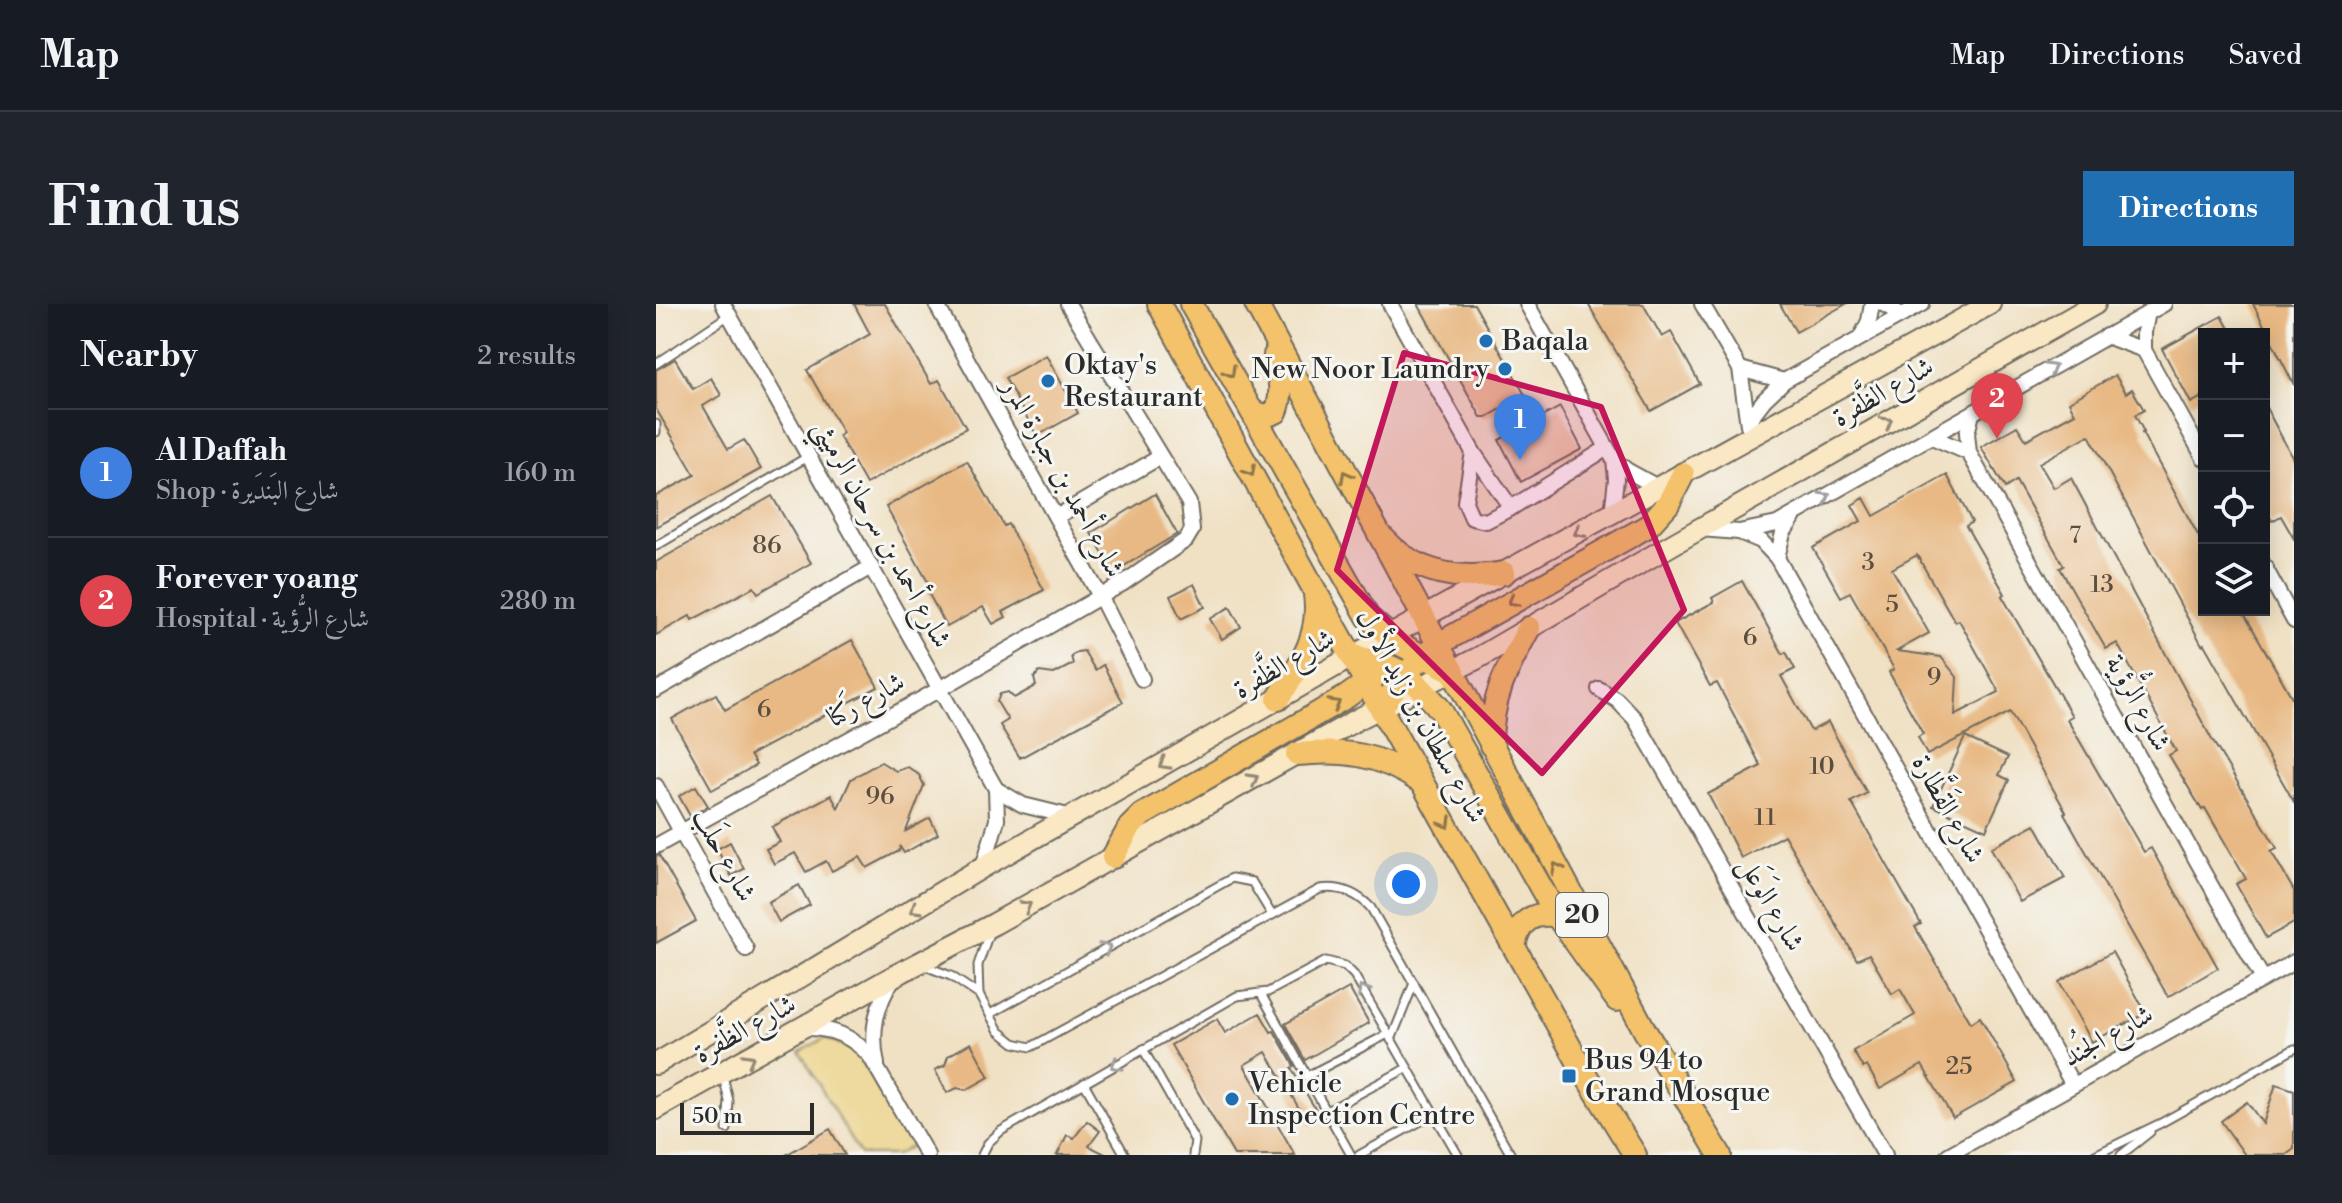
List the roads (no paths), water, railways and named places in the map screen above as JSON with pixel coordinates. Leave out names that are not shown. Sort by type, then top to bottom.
[{"type":"main road","name":"شارع سلطان بن زايد الأول","points":[[1159,304],[1585,1074],[1635,1155]]},
{"type":"main road","points":[[1191,304],[1368,617],[1410,659],[1557,916],[1602,983],[1645,1031]]},
{"type":"main road","name":"شارع سلطان بن زايد الأول","points":[[1256,304],[1423,619],[1410,659],[1452,671],[1645,1031],[1720,1155]]},
{"type":"main road","name":"شارع الظَّفرة","points":[[1990,304],[1748,430],[1659,488],[1423,619],[1410,659],[1452,671],[2095,304]]},
{"type":"main road","points":[[1253,412],[1265,416],[1276,412],[1280,401],[1281,384],[1268,326]]},
{"type":"main road","points":[[1113,857],[1130,827],[1142,815],[1368,682],[1648,526],[1668,504],[1683,474]]},
{"type":"main road","points":[[1374,528],[1392,548],[1415,563],[1440,573],[1461,577],[1504,573]]},
{"type":"main road","points":[[1278,699],[1312,640],[1318,614],[1314,589]]},
{"type":"main road","points":[[1491,746],[1494,700],[1529,628]]},
{"type":"main road","points":[[1353,656],[1410,659]]},
{"type":"main road","name":"شارع الظَّفرة","points":[[656,1064],[983,867],[1353,656]]},
{"type":"main road","points":[[1382,706],[1410,659]]},
{"type":"main road","name":"شارع الظَّفرة","points":[[656,1109],[1382,706]]},
{"type":"main road","points":[[1297,754],[1330,751],[1363,755],[1385,762],[1425,785]]},
{"type":"main road","points":[[1515,943],[1521,925],[1528,919],[1537,915],[1557,916]]},
{"type":"main road","points":[[656,1047],[685,1049]]},
{"type":"street","name":"شارع أحمد بن جبارة المرر","points":[[936,304],[1100,596],[1142,679]]},
{"type":"street","name":"شارع رَكنا","points":[[656,846],[940,689],[1100,596],[1177,549],[1192,530],[1189,503],[1068,304]]},
{"type":"street","points":[[1390,304],[1473,452],[1511,508]]},
{"type":"street","points":[[1527,304],[1610,454],[1616,479],[1612,514]]},
{"type":"street","points":[[1702,304],[1740,369],[1748,430]]},
{"type":"street","points":[[1861,338],[1872,304]]},
{"type":"street","points":[[1883,304],[1902,315]]},
{"type":"street","points":[[1748,430],[1764,400],[1784,381],[1922,304]]},
{"type":"street","points":[[1699,529],[1739,532],[1766,528],[2164,304]]},
{"type":"street","name":"شارع أحمد بن سرحان الرميثي","points":[[726,310],[996,789]]},
{"type":"street","points":[[2148,312],[2144,350],[2198,447]]},
{"type":"street","points":[[2106,336],[2144,350]]},
{"type":"street","points":[[1740,369],[1784,381]]},
{"type":"street","points":[[1932,437],[1969,453],[1967,433],[1972,414]]},
{"type":"street","points":[[1473,452],[1465,502],[1467,511],[1478,521],[1486,521],[1610,454]]},
{"type":"street","name":"شارع الرُّؤية","points":[[1969,453],[2263,979]]},
{"type":"street","points":[[1610,454],[1643,481],[1659,488]]},
{"type":"street","points":[[1056,517],[1160,457]]},
{"type":"street","points":[[1777,558],[1783,533],[1799,512]]},
{"type":"street","name":"شارع القَطَّارة","points":[[1739,532],[1761,541],[1777,558],[2073,1085]]},
{"type":"street","points":[[656,690],[871,567]]},
{"type":"street","points":[[2270,577],[2294,621]]},
{"type":"street","name":"شارع الوَعَل","points":[[1599,689],[1617,700],[1635,719],[1885,1155]]},
{"type":"street","name":"شارع حلَب","points":[[656,786],[746,949]]},
{"type":"street","points":[[996,789],[1023,805],[1072,817]]},
{"type":"street","points":[[983,867],[997,820],[996,789]]},
{"type":"street","name":"شارع الجُند","points":[[1948,1155],[2294,962]]},
{"type":"street","points":[[878,1068],[874,1049],[877,1011],[894,976]]},
{"type":"street","points":[[804,1028],[833,1031],[859,1045],[878,1068],[927,1155]]},
{"type":"lane","points":[[656,364],[726,310]]},
{"type":"lane","points":[[656,424],[656,432]]},
{"type":"lane","points":[[656,546],[809,456]]},
{"type":"lane","points":[[990,1014],[1232,878],[1252,882],[1272,915]]},
{"type":"lane","points":[[919,964],[951,976],[979,995],[1005,1038],[1031,1047],[1320,889],[1337,888],[1355,894],[1371,908],[1511,1155]]},
{"type":"lane","points":[[979,995],[978,965],[994,924]]},
{"type":"lane","points":[[982,1155],[988,1143],[1001,1131],[1143,1049],[1237,996],[1261,994],[1320,962],[1339,963],[1354,975],[1458,1155]]},
{"type":"lane","points":[[1307,1076],[1390,1037],[1414,983]]},
{"type":"lane","points":[[1261,994],[1351,1155]]},
{"type":"lane","points":[[1143,1049],[1195,1141],[1193,1155]]},
{"type":"lane","points":[[2095,1155],[2161,1123],[2294,1049]]},
{"type":"lane","points":[[1327,1111],[1407,1068]]},
{"type":"lane","points":[[722,1074],[729,1101],[727,1129]]},
{"type":"lane","points":[[1084,1083],[1125,1155]]},
{"type":"lane","points":[[1359,1155],[1434,1114]]},
{"type":"lane","points":[[2121,1155],[2161,1123]]},
{"type":"place","name":"Baqala","points":[[1486,341]]},
{"type":"place","name":"New Noor Laundry","points":[[1505,369]]},
{"type":"place","name":"Oktay's Restaurant","points":[[1048,381]]},
{"type":"place","name":"Forever yoang","points":[[1997,439]]},
{"type":"place","name":"Al Daffah","points":[[1520,460]]},
{"type":"place","name":"Bus 94 to Grand Mosque","points":[[1569,1076]]},
{"type":"place","name":"Vehicle Inspection Centre","points":[[1232,1099]]}]
